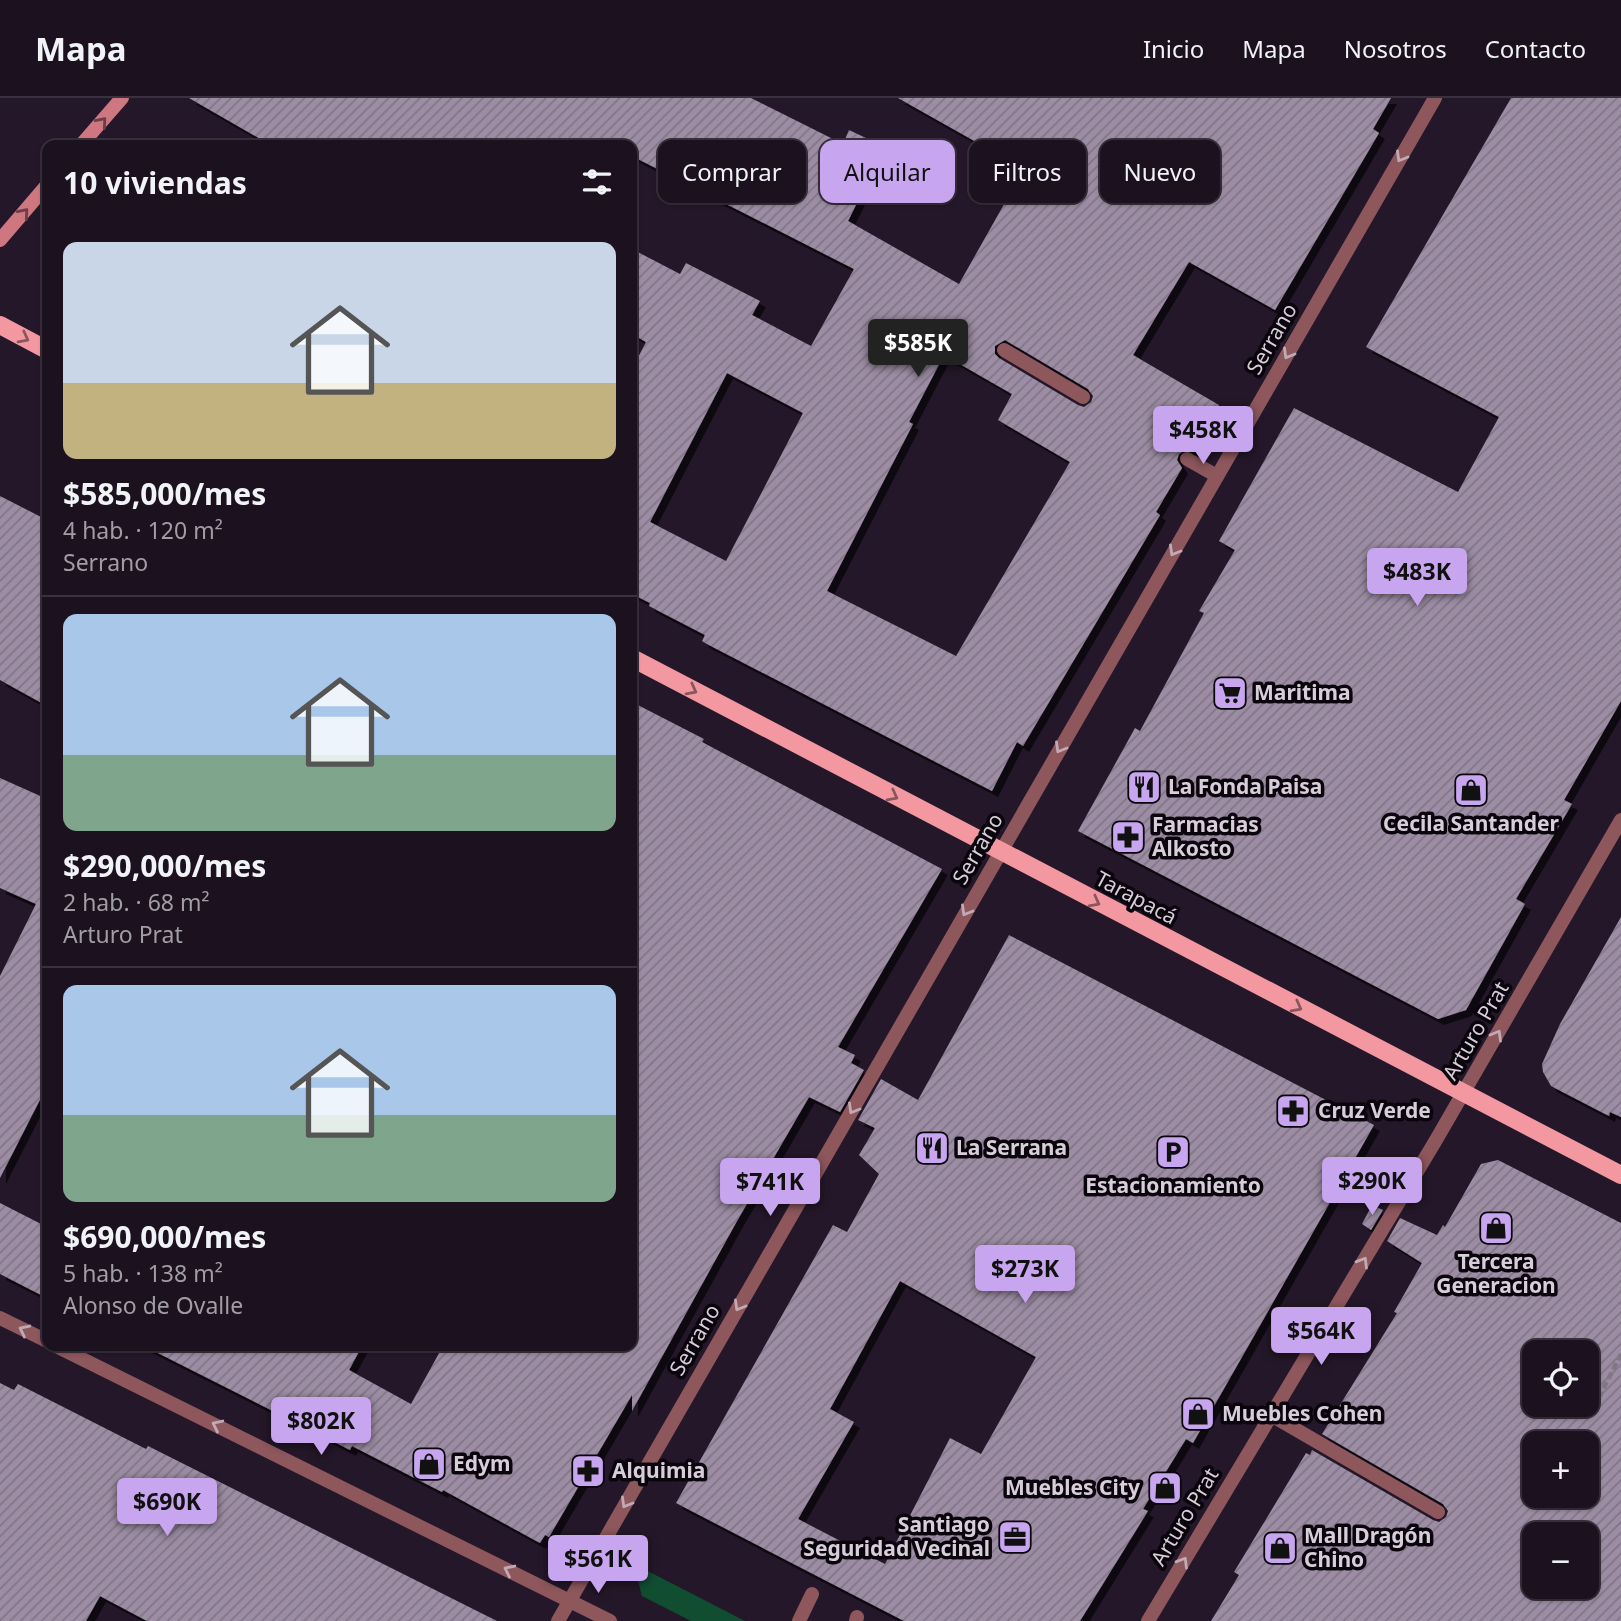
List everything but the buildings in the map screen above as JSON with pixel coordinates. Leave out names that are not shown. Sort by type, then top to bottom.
[{"type":"main road","points":[[85,140],[122,98]]},
{"type":"main road","points":[[0,240],[42,191]]},
{"type":"main road","points":[[0,325],[42,347]]},
{"type":"main road","name":"Tarapacá","points":[[637,661],[1621,1175]]},
{"type":"street","name":"Serrano","points":[[558,1621],[1435,98]]},
{"type":"street","points":[[1004,350],[1083,397]]},
{"type":"street","points":[[1187,459],[1217,476]]},
{"type":"street","name":"Arturo Prat","points":[[1148,1621],[1463,1094],[1621,820]]},
{"type":"street","points":[[0,1318],[42,1339]]},
{"type":"street","points":[[66,1351],[610,1621]]},
{"type":"street","points":[[1271,1415],[1438,1513]]},
{"type":"street","points":[[799,1621],[813,1594]]},
{"type":"path","points":[[1599,1397],[1621,1354]]},
{"type":"green space","points":[[638,1566],[745,1621],[691,1621],[642,1596],[635,1570]]},
{"type":"place","name":"Maritima","points":[[1230,693]]},
{"type":"place","name":"La Fonda Paisa","points":[[1144,787]]},
{"type":"place","name":"Cecila Santander","points":[[1471,790]]},
{"type":"place","name":"Farmacias Alkosto","points":[[1128,837]]},
{"type":"place","name":"Cruz Verde","points":[[1293,1111]]},
{"type":"place","name":"La Serrana","points":[[932,1148]]},
{"type":"place","name":"Estacionamiento","points":[[1173,1152]]},
{"type":"place","name":"Tercera Generacion","points":[[1496,1228]]},
{"type":"place","name":"Muebles Cohen","points":[[1198,1414]]},
{"type":"place","name":"Edym","points":[[429,1464]]},
{"type":"place","name":"Alquimia","points":[[588,1471]]},
{"type":"place","name":"Muebles City","points":[[1165,1488]]},
{"type":"place","name":"Santiago Seguridad Vecinal","points":[[1015,1537]]},
{"type":"place","name":"Mall Dragón Chino","points":[[1280,1548]]}]
